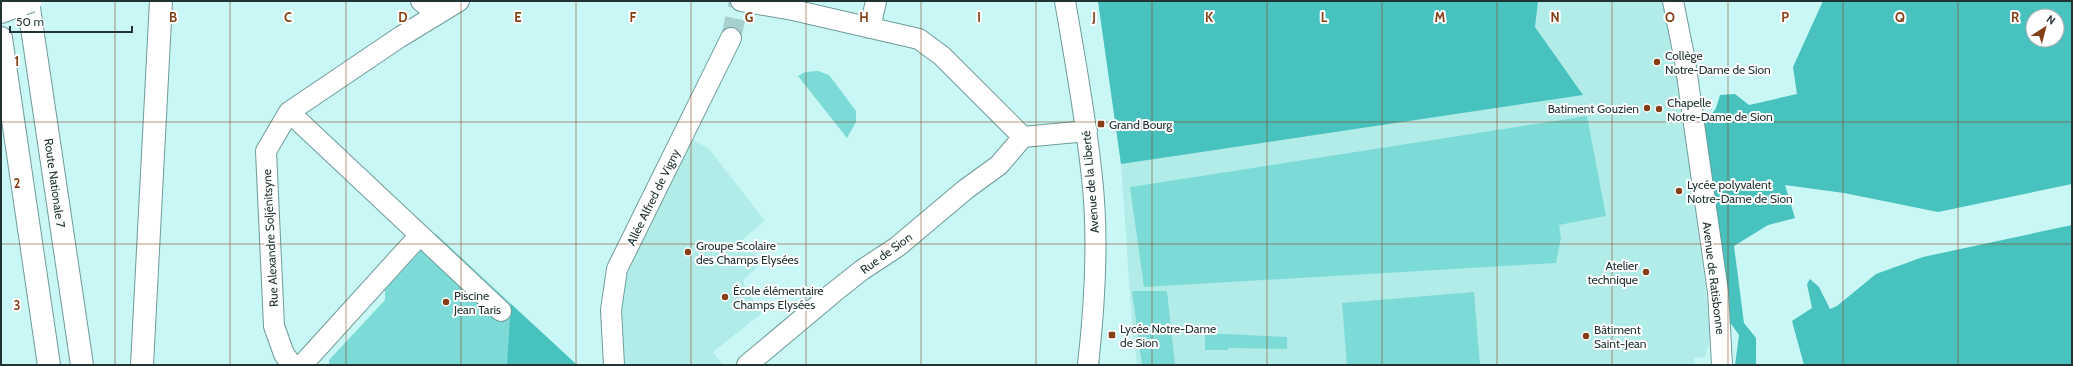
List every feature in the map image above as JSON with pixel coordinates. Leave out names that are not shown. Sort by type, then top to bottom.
[{"type":"main road","points":[[1,12],[30,1]]},
{"type":"main road","name":"Route Nationale 7","points":[[30,1],[82,365]]},
{"type":"main road","points":[[142,365],[161,1]]},
{"type":"main road","points":[[1,38],[49,365]]},
{"type":"street","points":[[421,1],[438,14]]},
{"type":"street","name":"Rue Alexandre Soljénitsyne","points":[[292,365],[284,354],[274,326],[266,152],[288,112],[308,97],[459,1]]},
{"type":"street","points":[[741,1],[793,10],[919,39],[942,56],[1023,137],[1087,131]]},
{"type":"street","points":[[870,28],[876,1]]},
{"type":"street","name":"Avenue de la Liberté","points":[[1065,1],[1087,131],[1092,179],[1095,270],[1093,320],[1088,365]]},
{"type":"street","name":"Avenue de Ratisbonne","points":[[1673,1],[1685,61],[1718,292],[1722,365]]},
{"type":"street","name":"Allée Alfred de Vigny","points":[[614,365],[611,310],[617,269],[731,38]]},
{"type":"street","points":[[288,112],[501,311]]},
{"type":"street","name":"Rue de Sion","points":[[747,365],[862,270],[897,247],[966,188],[999,165],[1023,137]]},
{"type":"street","points":[[302,365],[420,235]]},
{"type":"shaded area","points":[[1098,1],[1665,1],[1680,89],[1706,292],[1710,340],[1705,357],[1694,358],[1695,365],[1137,365],[1132,323],[1121,164]]},
{"type":"shaded area","points":[[1098,1],[1538,1],[1535,27],[1583,95],[1121,164]]},
{"type":"shaded area","points":[[1823,1],[2072,1],[2072,184],[1938,212],[1844,193],[1785,185],[1795,218],[1768,225],[1734,246],[1744,323],[1756,338],[1756,365],[1735,365],[1739,335],[1732,325],[1722,317],[1698,135],[1716,108],[1720,95],[1735,94],[1749,105],[1797,94],[1793,67]]},
{"type":"shaded area","points":[[818,71],[829,75],[856,111],[856,122],[847,138],[798,76],[805,72]]},
{"type":"shaded area","points":[[1587,116],[1606,216],[1559,225],[1561,238],[1556,263],[1144,287],[1130,187]]},
{"type":"shaded area","name":"Groupe Scolaire des Champs Elysées","points":[[684,134],[709,149],[765,221],[742,240],[761,264],[744,279],[744,285],[762,313],[713,352],[723,365],[613,365],[617,269]]},
{"type":"shaded area","points":[[2072,225],[2072,365],[1804,365],[1792,321],[1812,308],[1807,284],[1810,279],[1819,287],[1830,309],[1837,306],[1876,274],[1923,257]]},
{"type":"shaded area","name":"Piscine Jean Taris","points":[[436,234],[577,365],[329,365],[329,360],[385,300],[385,290]]},
{"type":"shaded area","points":[[1132,291],[1167,291],[1175,365],[1142,365]]},
{"type":"shaded area","points":[[1474,292],[1480,365],[1347,365],[1342,303]]},
{"type":"shaded area","points":[[511,304],[577,365],[507,365]]},
{"type":"shaded area","points":[[1205,333],[1287,337],[1287,349],[1228,348],[1228,350],[1205,350]]},
{"type":"tunnel","points":[[731,38],[739,1]]},
{"type":"place","name":"Collège Notre-Dame de Sion","points":[[1657,62]]},
{"type":"place","name":"Batiment Gouzien","points":[[1647,108]]},
{"type":"place","name":"Chapelle Notre-Dame de Sion","points":[[1659,109]]},
{"type":"place","name":"Grand Bourg","points":[[1101,124]]},
{"type":"place","name":"Lycée polyvalent Notre-Dame de Sion","points":[[1679,191]]},
{"type":"place","name":"Groupe Scolaire des Champs Elysées","points":[[688,252]]},
{"type":"place","name":"Atelier technique","points":[[1646,272]]},
{"type":"place","name":"École élémentaire Champs Elysées","points":[[725,297]]},
{"type":"place","name":"Piscine Jean Taris","points":[[446,302]]},
{"type":"place","name":"Lycée Notre-Dame de Sion","points":[[1112,335]]},
{"type":"place","name":"Bâtiment Saint-Jean","points":[[1586,336]]}]
